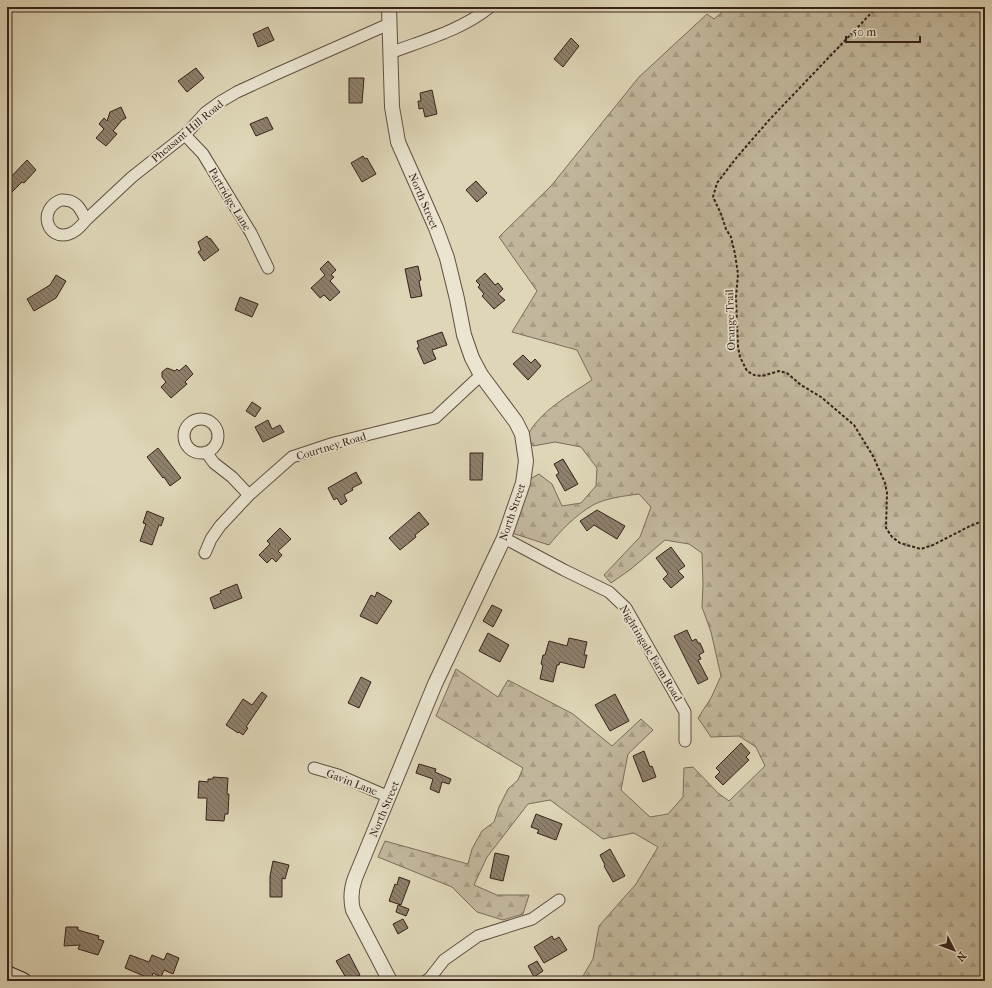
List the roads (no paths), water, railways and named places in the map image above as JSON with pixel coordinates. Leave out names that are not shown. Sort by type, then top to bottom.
[{"type":"main road","points":[[7,974],[23,981]]},
{"type":"street","name":"North Street","points":[[389,7],[392,107],[398,142],[436,228],[447,258],[464,335],[472,358],[481,375],[516,422],[522,434],[526,461],[523,483],[504,538],[435,684],[351,891],[351,903],[353,910],[390,981]]},
{"type":"street","points":[[390,53],[453,29],[480,16],[490,7]]},
{"type":"street","name":"Pheasant Hill Road","points":[[86,220],[132,177],[185,135],[205,113],[220,102],[238,92],[389,24]]},
{"type":"street","name":"Partridge Lane","points":[[185,135],[203,154],[251,233],[268,268]]},
{"type":"street","name":"Courtney Road","points":[[205,553],[216,532],[249,495],[292,457],[334,443],[435,418],[481,375]]},
{"type":"street","points":[[206,452],[214,463],[232,477],[249,495]]},
{"type":"street","name":"Nightingale Farm Road","points":[[504,538],[564,570],[610,592],[626,608],[685,712],[685,741]]},
{"type":"street","name":"Gavin Lane","points":[[314,768],[338,775],[389,797]]},
{"type":"street","points":[[426,981],[444,960],[478,936],[532,919],[559,900]]}]
